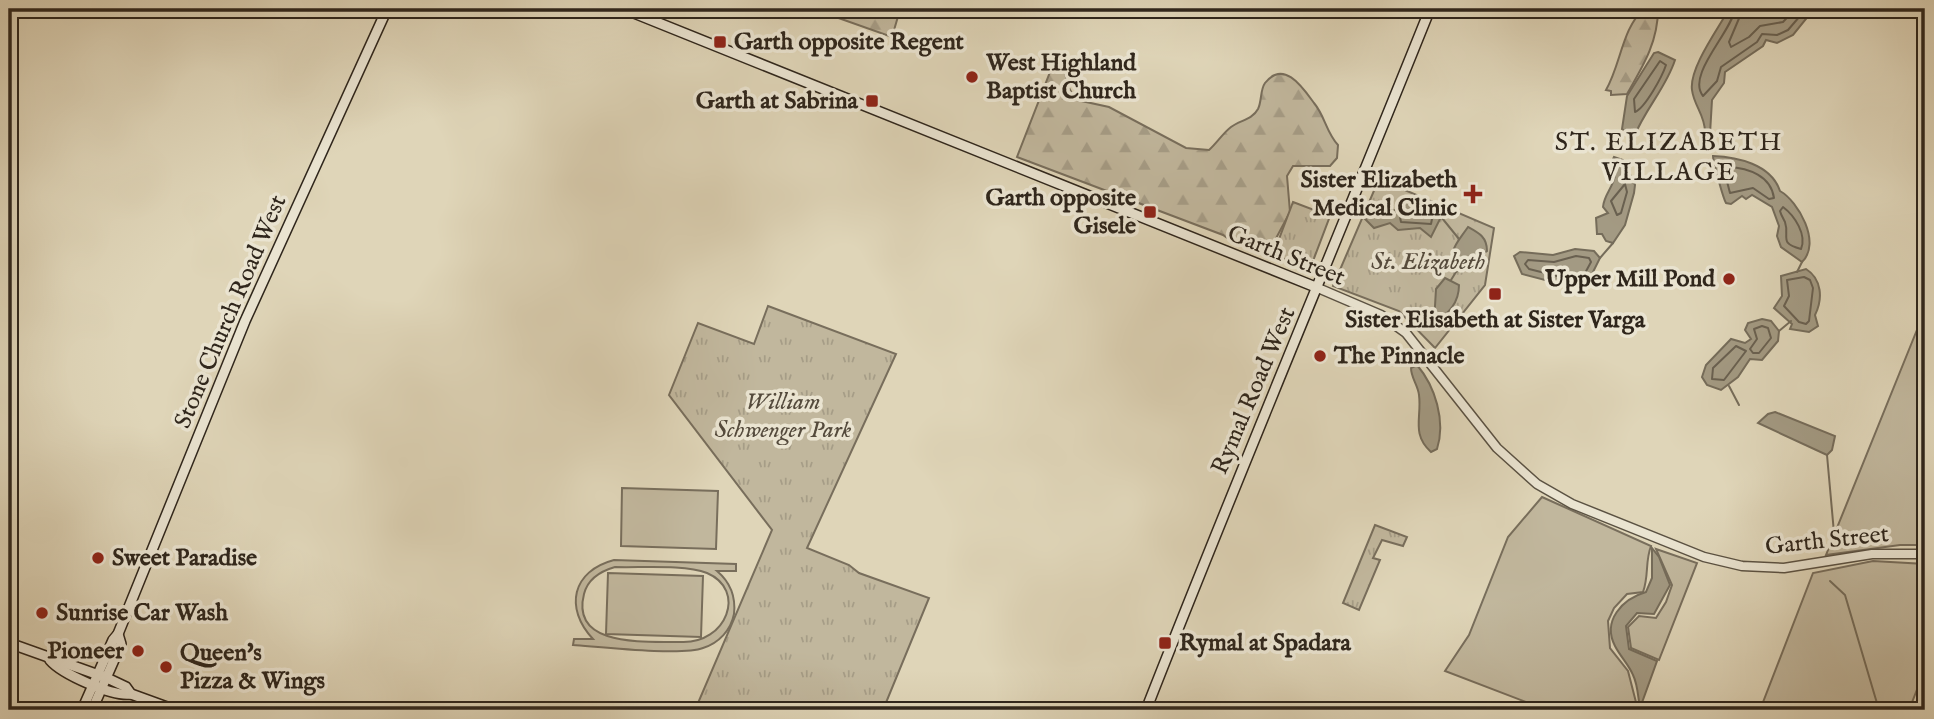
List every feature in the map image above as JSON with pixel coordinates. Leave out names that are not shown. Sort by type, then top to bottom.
[{"type":"main road","name":"Stone Church Road West","points":[[92,710],[118,634],[245,321],[387,9]]},
{"type":"main road","name":"Garth Street","points":[[624,9],[1318,288]]},
{"type":"main road","name":"Rymal Road West","points":[[1146,710],[1255,435],[1318,288],[1430,9]]},
{"type":"main road","points":[[9,643],[50,660],[59,659],[102,676],[126,687],[131,694]]},
{"type":"main road","points":[[50,660],[57,669],[98,686],[122,695],[131,694],[175,710]]},
{"type":"main road","name":"Stone Church Road West","points":[[82,710],[98,686]]},
{"type":"street","name":"Garth Street","points":[[1318,288],[1381,315],[1406,333],[1497,448],[1537,484],[1572,504],[1694,554],[1742,566],[1784,568],[1872,554],[1925,554]]},
{"type":"green space","points":[[813,9],[890,9],[899,13],[892,37]]},
{"type":"green space","points":[[1644,9],[1658,9],[1655,32],[1648,53],[1627,94],[1611,95],[1611,91],[1606,90],[1626,36]]},
{"type":"green space","points":[[1061,62],[1070,89],[1077,100],[1109,107],[1186,148],[1209,150],[1231,127],[1255,113],[1262,89],[1272,76],[1286,75],[1299,84],[1318,108],[1338,145],[1337,158],[1330,166],[1293,166],[1287,176],[1290,212],[1273,244],[1237,245],[1223,235],[1017,157],[1052,67]]},
{"type":"green space","name":"St. Elizabeth","points":[[1379,179],[1494,228],[1485,285],[1435,348],[1399,311],[1333,286]]},
{"type":"green space","points":[[1293,202],[1330,216],[1310,269],[1273,255]]},
{"type":"green space","name":"William Schwenger Park","points":[[768,306],[896,354],[807,548],[849,565],[859,573],[929,598],[883,710],[695,710],[772,530],[669,395],[698,323],[754,344]]},
{"type":"green space","points":[[1925,310],[1925,545],[1900,545],[1826,555]]},
{"type":"green space","points":[[622,488],[718,491],[716,549],[621,546]]},
{"type":"green space","points":[[1542,497],[1651,546],[1643,592],[1627,594],[1614,608],[1608,621],[1610,648],[1628,671],[1638,710],[1547,710],[1445,671],[1469,635],[1508,537]]},
{"type":"green space","points":[[1375,525],[1407,537],[1403,546],[1382,540],[1373,558],[1380,560],[1359,610],[1343,603]]},
{"type":"green space","points":[[1656,549],[1697,563],[1659,660],[1631,648],[1628,627],[1639,616],[1656,618],[1666,602],[1672,585]]},
{"type":"green space","points":[[614,560],[736,564],[736,571],[717,571],[729,585],[733,595],[734,614],[730,625],[714,643],[693,650],[641,650],[573,645],[574,639],[593,639],[578,615],[577,592],[581,582],[600,565]],"holes":[[[615,567],[674,567],[707,573],[719,581],[726,591],[726,615],[720,626],[697,640],[633,641],[600,633],[589,625],[583,612],[584,594],[592,579]]]},
{"type":"green space","points":[[1873,561],[1925,564],[1925,669],[1909,710],[1760,710],[1813,573]]},
{"type":"green space","points":[[608,573],[703,576],[701,637],[606,634]]},
{"type":"water","points":[[1729,9],[1814,9],[1793,35],[1777,43],[1766,40],[1763,46],[1725,72],[1724,83],[1712,100],[1710,134],[1705,132],[1693,96],[1692,81],[1699,60]]},
{"type":"water","points":[[1658,52],[1675,60],[1634,137],[1622,129],[1627,96],[1654,53]]},
{"type":"water","points":[[1713,156],[1752,164],[1769,174],[1776,182],[1780,191],[1800,213],[1809,234],[1808,254],[1802,262],[1781,247],[1777,236],[1779,226],[1772,207],[1752,195],[1746,199],[1742,196],[1731,204],[1726,203]]},
{"type":"water","points":[[1614,157],[1623,160],[1635,185],[1625,225],[1613,243],[1606,241],[1602,234],[1597,234],[1596,218],[1608,213],[1603,207],[1614,179],[1615,174],[1609,167]]},
{"type":"water","points":[[1415,200],[1441,209],[1443,213],[1431,237],[1420,228],[1398,230],[1390,223],[1374,228],[1365,219],[1374,216],[1379,209],[1396,210],[1408,201]]},
{"type":"water","points":[[1468,227],[1484,239],[1487,251],[1456,272],[1453,253]]},
{"type":"water","points":[[1575,249],[1594,251],[1600,258],[1588,282],[1568,286],[1522,274],[1514,256],[1520,252],[1553,255]]},
{"type":"water","points":[[1806,269],[1815,278],[1820,290],[1815,315],[1818,326],[1809,332],[1790,329],[1792,324],[1774,308],[1782,296],[1781,276]]},
{"type":"water","points":[[1445,278],[1459,285],[1457,297],[1449,311],[1434,323],[1436,289]]},
{"type":"water","points":[[1762,319],[1771,321],[1779,331],[1778,341],[1762,360],[1750,359],[1738,377],[1721,390],[1707,385],[1702,377],[1706,365],[1731,339],[1745,343],[1751,339],[1745,330],[1748,323]]},
{"type":"water","points":[[1417,365],[1434,393],[1439,416],[1437,449],[1431,452],[1419,432],[1419,395],[1411,368]]},
{"type":"water","points":[[1775,412],[1835,436],[1832,450],[1827,455],[1758,423],[1768,414]]},
{"type":"water","points":[[1652,548],[1659,557],[1670,585],[1654,614],[1637,613],[1626,626],[1629,649],[1657,661],[1640,708],[1635,679],[1615,646],[1611,628],[1622,606],[1646,592],[1652,578]]},
{"type":"waterway","points":[[1442,218],[1459,239]]},
{"type":"waterway","points":[[1600,258],[1613,243]]},
{"type":"waterway","points":[[1797,272],[1802,262]]},
{"type":"waterway","points":[[1451,280],[1456,272]]},
{"type":"waterway","points":[[1779,331],[1791,321]]},
{"type":"waterway","points":[[1729,386],[1739,405]]},
{"type":"waterway","points":[[1827,455],[1835,544]]},
{"type":"waterway","points":[[1830,581],[1845,595],[1879,710]]},
{"type":"place","name":"Garth opposite Regent","points":[[720,42]]},
{"type":"place","name":"West Highland Baptist Church","points":[[972,77]]},
{"type":"place","name":"Garth at Sabrina","points":[[872,101]]},
{"type":"place","name":"Sister Elizabeth Medical Clinic","points":[[1473,194]]},
{"type":"place","name":"Garth opposite Gisele","points":[[1150,212]]},
{"type":"place","name":"Upper Mill Pond","points":[[1729,279]]},
{"type":"place","name":"Sister Elisabeth at Sister Varga","points":[[1495,294]]},
{"type":"place","name":"The Pinnacle","points":[[1320,356]]},
{"type":"place","name":"Sweet Paradise","points":[[98,558]]},
{"type":"place","name":"Sunrise Car Wash","points":[[42,613]]},
{"type":"place","name":"Rymal at Spadara","points":[[1165,643]]},
{"type":"place","name":"Pioneer","points":[[138,651]]},
{"type":"place","name":"Queen's Pizza & Wings","points":[[166,667]]},
{"type":"district","name":"ST. ELIZABETH VILLAGE","points":[[1669,157]]}]
